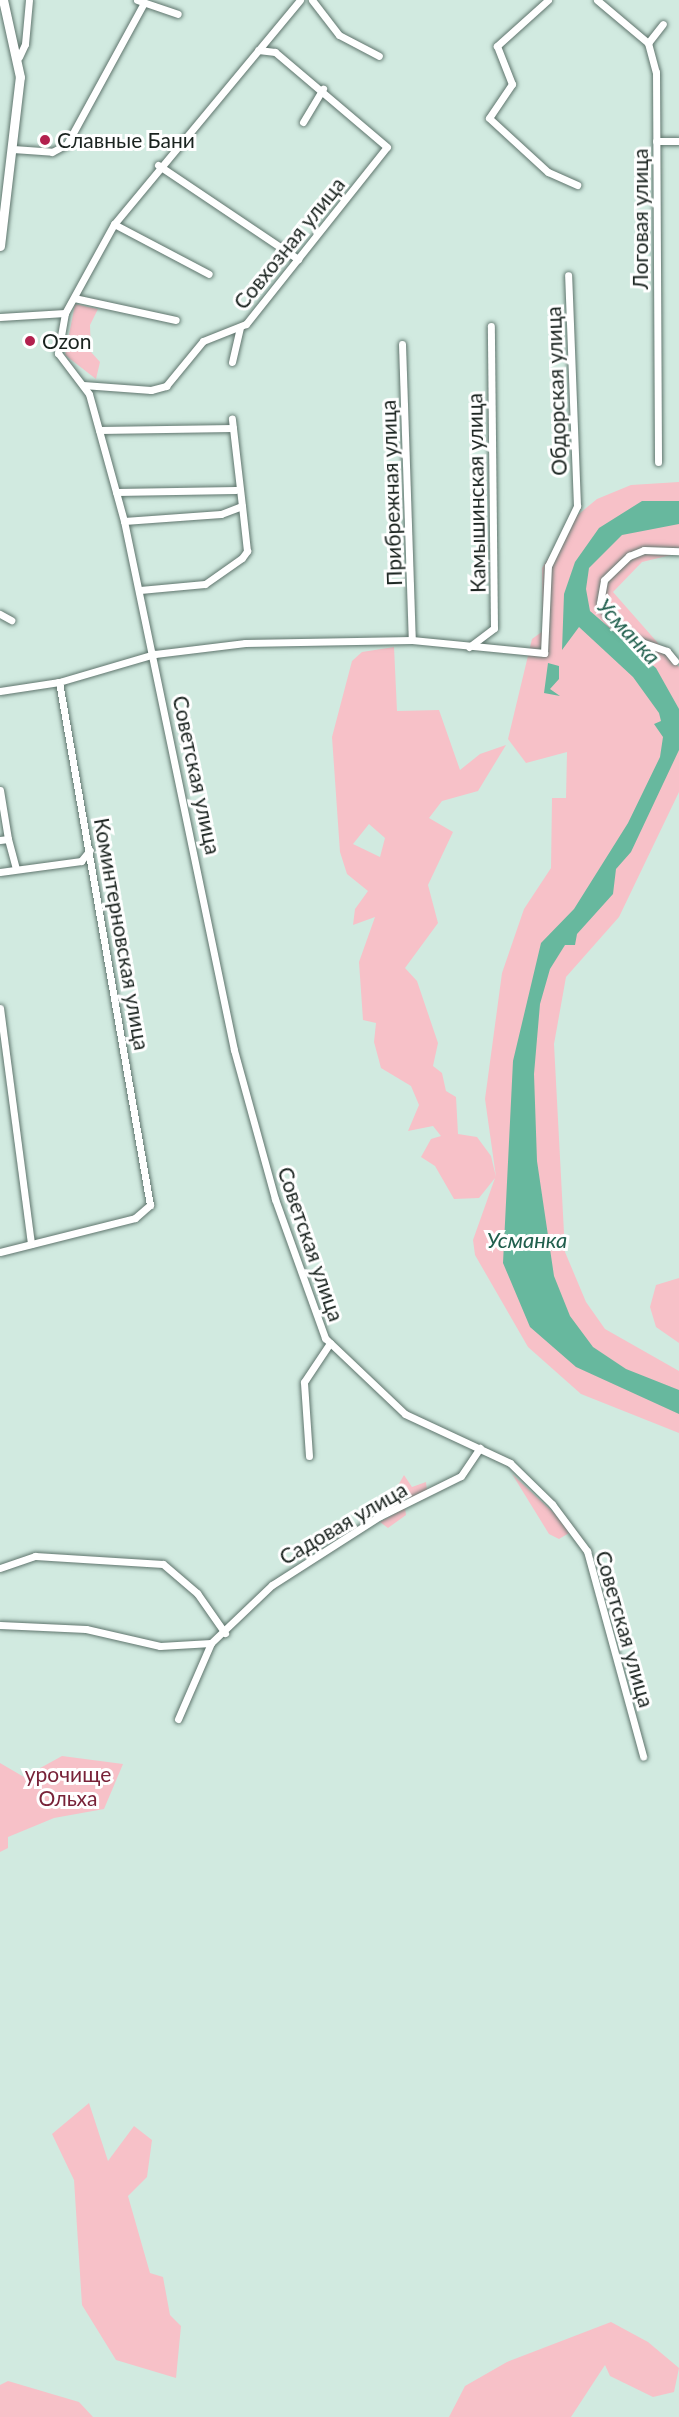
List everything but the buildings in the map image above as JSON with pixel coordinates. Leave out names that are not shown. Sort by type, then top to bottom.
[{"type":"street","points":[[0,246],[2,208],[13,149],[19,57],[3,0]]},
{"type":"street","points":[[19,57],[26,44],[28,0]]},
{"type":"street","name":"Советская улица","points":[[300,0],[158,165],[114,224],[65,313],[58,353],[83,385],[99,430],[124,521],[155,654],[234,1050],[275,1199],[330,1343],[405,1414],[510,1464],[552,1504],[587,1551],[643,1756]]},
{"type":"street","points":[[312,0],[339,35],[379,56]]},
{"type":"street","points":[[548,0],[497,46],[512,84],[489,118],[548,172],[577,185]]},
{"type":"street","points":[[597,0],[648,43],[663,24]]},
{"type":"street","points":[[13,149],[52,152],[67,144],[141,1],[178,15]]},
{"type":"street","points":[[268,39],[275,52],[323,89],[303,122]]},
{"type":"street","name":"Логовая улица","points":[[648,43],[656,72],[658,462]]},
{"type":"street","points":[[258,50],[275,52]]},
{"type":"street","name":"Совхозная улица","points":[[83,385],[151,390],[166,386],[203,341],[226,336],[240,328],[298,258],[387,147],[323,89]]},
{"type":"street","points":[[656,141],[679,141]]},
{"type":"street","points":[[158,165],[298,258]]},
{"type":"street","points":[[114,224],[209,274]]},
{"type":"street","name":"Обдорская улица","points":[[469,647],[544,652],[548,566],[577,506],[568,275]]},
{"type":"street","points":[[74,298],[176,320]]},
{"type":"street","points":[[0,317],[65,313]]},
{"type":"street","name":"Камышинская улица","points":[[469,647],[494,628],[491,326]]},
{"type":"street","points":[[232,362],[240,328]]},
{"type":"street","points":[[226,336],[237,345]]},
{"type":"street","name":"Прибрежная улица","points":[[402,344],[412,640]]},
{"type":"street","points":[[140,590],[205,584],[242,558],[247,551],[242,506],[236,490],[232,419]]},
{"type":"street","points":[[99,430],[233,428]]},
{"type":"street","points":[[116,492],[236,490]]},
{"type":"street","points":[[124,521],[221,514],[242,506]]},
{"type":"street","points":[[675,661],[667,651],[621,629],[600,603],[604,580],[629,556],[644,550],[679,551]]},
{"type":"street","points":[[0,614],[11,620]]},
{"type":"street","points":[[0,691],[59,682],[155,654],[246,643],[412,640],[469,647]]},
{"type":"street","name":"Коминтерновская улица","points":[[31,1244],[135,1218],[150,1205],[151,1193],[59,682]]},
{"type":"street","points":[[0,790],[4,839],[16,869]]},
{"type":"street","points":[[0,872],[81,861],[90,850]]},
{"type":"street","points":[[0,1008],[31,1244],[0,1252]]},
{"type":"street","points":[[309,1456],[304,1382],[330,1343]]},
{"type":"street","name":"Садовая улица","points":[[211,1643],[306,1560],[461,1476],[480,1449]]},
{"type":"street","points":[[0,1568],[35,1556],[163,1564],[196,1593],[225,1633]]},
{"type":"street","points":[[0,1625],[86,1629],[160,1646],[211,1643],[178,1719]]},
{"type":"green space","points":[[75,304],[98,309],[90,325],[91,352],[100,362],[96,379],[65,355]]},
{"type":"green space","points":[[679,482],[679,553],[642,562],[613,592],[679,667],[679,792],[619,917],[566,977],[554,1044],[565,1252],[586,1302],[605,1329],[679,1371],[679,1433],[581,1394],[528,1347],[475,1255],[473,1240],[495,1178],[479,1198],[454,1199],[435,1166],[421,1157],[431,1139],[441,1136],[433,1126],[408,1131],[419,1105],[411,1086],[381,1068],[374,1042],[376,1023],[363,1020],[359,962],[375,917],[353,925],[355,909],[368,891],[347,874],[340,852],[332,737],[352,661],[362,652],[394,647],[397,711],[439,710],[460,770],[480,754],[506,745],[478,791],[442,801],[429,818],[453,832],[428,885],[438,923],[405,968],[417,981],[438,1043],[433,1066],[442,1073],[446,1091],[456,1097],[458,1134],[477,1137],[491,1156],[496,1177],[485,1099],[502,973],[524,909],[551,868],[552,798],[566,798],[567,752],[526,763],[508,739],[532,639],[543,631],[542,568],[574,518],[597,499],[631,485]],"holes":[[[369,824],[385,838],[380,857],[353,844]]]},
{"type":"green space","points":[[679,1278],[679,1343],[656,1327],[650,1307],[656,1285]]},
{"type":"green space","points":[[512,1474],[555,1514],[569,1533],[559,1539],[549,1534]]},
{"type":"green space","points":[[404,1475],[412,1487],[426,1482],[427,1491],[409,1499],[396,1489]]},
{"type":"green space","points":[[405,1508],[406,1515],[388,1528],[380,1522]]},
{"type":"green space","name":"урочище Ольха","points":[[62,1756],[123,1764],[104,1809],[54,1818],[8,1837],[8,1848],[0,1852],[0,1763],[24,1777]]},
{"type":"green space","points":[[89,2103],[108,2161],[134,2126],[152,2140],[147,2177],[128,2196],[150,2273],[163,2277],[170,2315],[181,2326],[176,2378],[116,2360],[82,2305],[74,2180],[52,2134]]},
{"type":"green space","points":[[611,2322],[648,2342],[679,2368],[674,2392],[653,2397],[610,2376],[605,2365],[571,2417],[449,2417],[465,2386],[507,2362]]},
{"type":"green space","points":[[8,2381],[79,2402],[93,2417],[0,2417],[0,2385]]},
{"type":"water","name":"Усманка","points":[[642,501],[679,501],[679,524],[622,535],[589,568],[586,589],[590,611],[656,668],[679,709],[679,750],[631,852],[616,869],[613,894],[577,934],[575,945],[565,945],[550,969],[540,1004],[534,1074],[537,1161],[554,1276],[570,1316],[593,1347],[626,1369],[679,1390],[679,1414],[576,1367],[530,1327],[503,1263],[513,1061],[541,943],[574,909],[628,823],[660,757],[663,737],[654,724],[661,721],[659,713],[633,677],[579,627],[562,650],[564,594],[575,562],[599,528]]},
{"type":"water","points":[[548,663],[559,666],[559,679],[550,689],[560,696],[544,693]]},
{"type":"place","name":"Славные Бани","points":[[45,140]]},
{"type":"place","name":"Ozon","points":[[30,341]]}]
